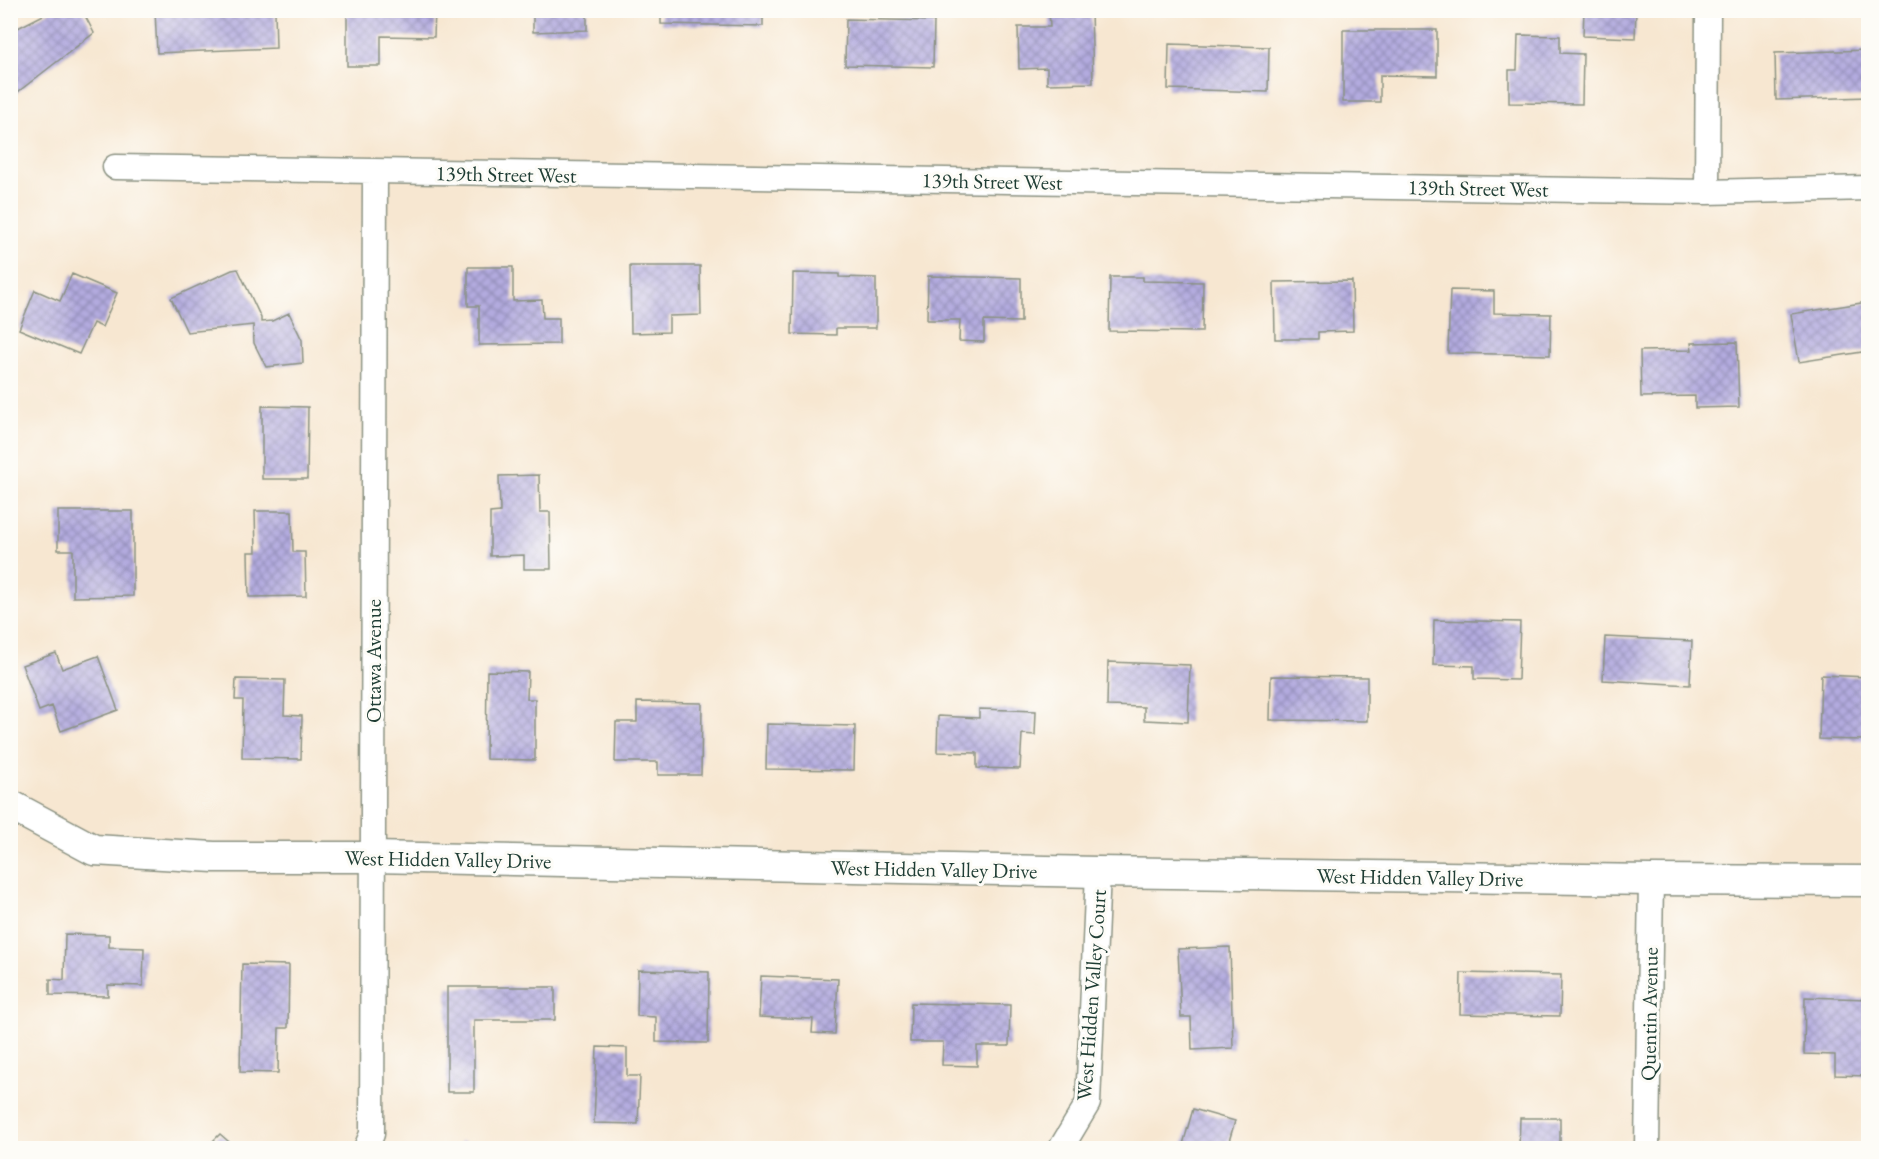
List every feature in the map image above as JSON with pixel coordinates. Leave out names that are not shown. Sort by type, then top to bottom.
[{"type":"street","points":[[1707,192],[1708,10]]},
{"type":"street","name":"139th Street West","points":[[115,166],[1707,192],[1869,188]]},
{"type":"street","name":"Ottawa Avenue","points":[[366,1149],[372,1134],[375,172]]},
{"type":"street","name":"West Hidden Valley Drive","points":[[10,805],[94,850],[214,857],[372,857],[1098,872],[1869,881]]},
{"type":"street","name":"West Hidden Valley Court","points":[[1061,1149],[1088,1102],[1098,872]]},
{"type":"street","name":"Quentin Avenue","points":[[1647,1147],[1651,880]]},
{"type":"building","points":[[53,10],[82,10],[94,33],[10,98],[10,32]]},
{"type":"building","points":[[155,10],[275,11],[276,48],[157,53]]},
{"type":"building","points":[[347,10],[435,10],[434,37],[381,36],[381,66],[347,66]]},
{"type":"building","points":[[533,10],[587,10],[587,30],[533,32]]},
{"type":"building","points":[[661,10],[763,10],[763,26],[661,24]]},
{"type":"building","points":[[1049,10],[1091,10],[1093,83],[1047,84],[1047,68],[1019,69],[1018,27],[1050,27]]},
{"type":"building","points":[[1584,10],[1636,10],[1635,38],[1583,36]]},
{"type":"building","points":[[846,19],[934,21],[933,67],[845,65]]},
{"type":"building","points":[[1343,30],[1437,30],[1437,76],[1380,75],[1380,102],[1343,102]]},
{"type":"building","points":[[1518,35],[1560,36],[1560,53],[1583,54],[1582,104],[1509,103],[1509,70],[1517,70]]},
{"type":"building","points":[[1169,44],[1269,47],[1268,92],[1168,89]]},
{"type":"building","points":[[1868,50],[1868,97],[1776,100],[1775,53]]},
{"type":"building","points":[[630,266],[700,266],[701,315],[669,316],[669,332],[631,333]]},
{"type":"building","points":[[468,267],[513,267],[513,301],[542,300],[543,318],[559,318],[559,344],[479,345],[479,306],[468,306]]},
{"type":"building","points":[[238,269],[261,322],[272,321],[289,313],[302,340],[303,363],[266,367],[254,343],[253,325],[187,332],[171,298]]},
{"type":"building","points":[[793,273],[876,278],[876,328],[836,328],[836,335],[792,334]]},
{"type":"building","points":[[72,274],[117,293],[102,327],[93,323],[79,354],[19,329],[35,290],[60,301]]},
{"type":"building","points":[[928,276],[1021,278],[1021,322],[984,321],[984,342],[959,341],[960,320],[927,320]]},
{"type":"building","points":[[1110,277],[1143,277],[1143,281],[1203,282],[1202,332],[1109,331]]},
{"type":"building","points":[[1352,281],[1353,331],[1318,332],[1318,339],[1275,339],[1274,282]]},
{"type":"building","points":[[1450,290],[1494,291],[1494,313],[1551,314],[1550,355],[1448,353]]},
{"type":"building","points":[[1868,302],[1868,351],[1799,362],[1791,314]]},
{"type":"building","points":[[1737,342],[1739,407],[1695,408],[1695,396],[1641,397],[1640,351],[1692,350],[1691,343]]},
{"type":"building","points":[[262,406],[308,407],[307,479],[262,479]]},
{"type":"building","points":[[539,475],[540,512],[550,512],[551,569],[524,569],[524,555],[490,556],[490,513],[500,512],[499,476]]},
{"type":"building","points":[[58,511],[133,511],[133,596],[73,597],[73,550],[58,550]]},
{"type":"building","points":[[255,511],[292,511],[293,552],[305,552],[306,596],[249,597],[248,552],[256,552]]},
{"type":"building","points":[[1434,620],[1520,622],[1518,680],[1474,679],[1474,666],[1433,665]]},
{"type":"building","points":[[1605,637],[1692,641],[1690,685],[1603,680]]},
{"type":"building","points":[[56,653],[62,669],[98,656],[118,710],[61,731],[52,706],[39,711],[22,665]]},
{"type":"building","points":[[1108,662],[1190,665],[1188,722],[1144,720],[1144,707],[1107,706]]},
{"type":"building","points":[[487,671],[528,672],[527,699],[535,699],[535,760],[486,759]]},
{"type":"building","points":[[1821,675],[1868,677],[1868,726],[1864,726],[1864,740],[1819,739]]},
{"type":"building","points":[[1271,676],[1367,677],[1367,721],[1270,720]]},
{"type":"building","points":[[236,679],[285,680],[284,715],[302,716],[301,759],[242,758],[243,700],[235,700]]},
{"type":"building","points":[[637,702],[702,703],[701,775],[658,775],[658,762],[615,762],[616,722],[637,722]]},
{"type":"building","points":[[979,709],[1036,711],[1035,735],[1022,734],[1020,769],[977,768],[977,753],[937,752],[938,716],[979,718]]},
{"type":"building","points":[[767,724],[855,726],[854,770],[766,769]]},
{"type":"building","points":[[65,934],[109,935],[109,947],[144,948],[143,986],[108,985],[108,996],[50,995],[50,979],[64,980]]},
{"type":"building","points":[[1230,947],[1233,1048],[1192,1050],[1191,1017],[1181,1017],[1178,949]]},
{"type":"building","points":[[242,964],[289,965],[288,1028],[279,1028],[278,1073],[240,1072]]},
{"type":"building","points":[[638,970],[709,972],[708,1043],[656,1042],[656,1017],[637,1016]]},
{"type":"building","points":[[1461,973],[1561,975],[1560,1016],[1460,1014]]},
{"type":"building","points":[[761,976],[838,979],[835,1034],[812,1033],[813,1019],[759,1017]]},
{"type":"building","points":[[447,987],[555,987],[555,1020],[474,1020],[474,1092],[447,1092]]},
{"type":"building","points":[[1805,997],[1868,999],[1868,1076],[1835,1075],[1835,1055],[1804,1054]]},
{"type":"building","points":[[911,1003],[1010,1005],[1009,1046],[977,1046],[977,1066],[942,1065],[943,1042],[910,1042]]},
{"type":"building","points":[[597,1047],[627,1048],[627,1076],[640,1076],[638,1124],[594,1123]]},
{"type":"building","points":[[1193,1109],[1235,1121],[1227,1148],[1182,1148]]},
{"type":"building","points":[[1520,1118],[1560,1118],[1560,1148],[1519,1148]]},
{"type":"building","points":[[220,1134],[236,1148],[206,1148]]},
{"type":"building","points":[[461,1141],[484,1148],[459,1148]]}]
